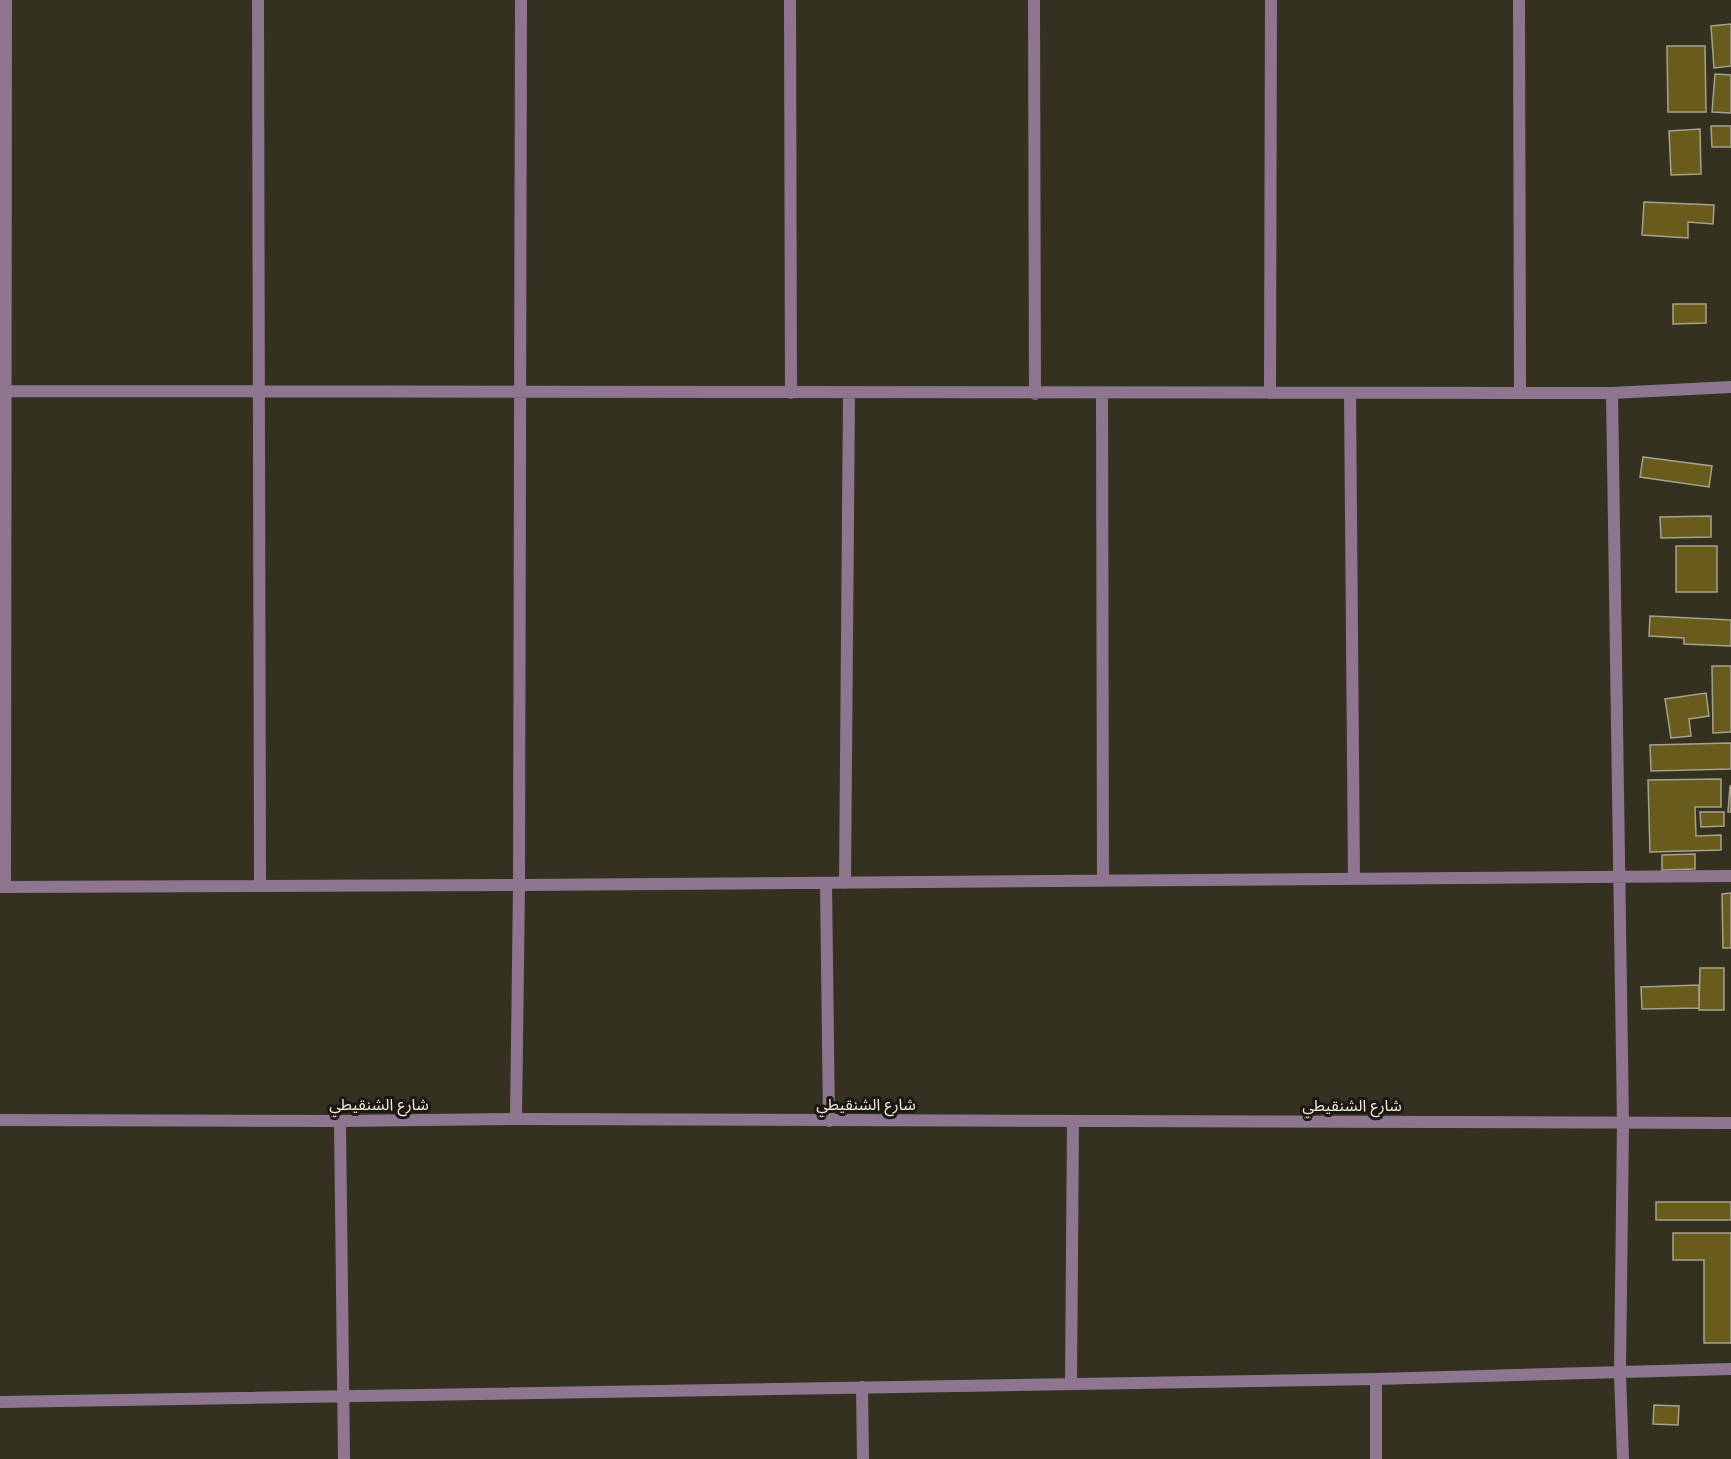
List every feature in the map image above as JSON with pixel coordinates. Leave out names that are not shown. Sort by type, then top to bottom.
[{"type":"street","points":[[6,0],[3,240],[5,391],[3,887],[1731,876]]},
{"type":"street","points":[[258,0],[260,886]]},
{"type":"street","points":[[516,1119],[519,885],[521,0]]},
{"type":"street","points":[[790,0],[791,393]]},
{"type":"street","points":[[1034,0],[1035,394]]},
{"type":"street","points":[[1270,393],[1271,0]]},
{"type":"street","points":[[1519,0],[1520,393]]},
{"type":"street","points":[[5,391],[1612,393],[1731,387]]},
{"type":"street","points":[[845,883],[849,393]]},
{"type":"street","points":[[1102,393],[1103,881]]},
{"type":"street","points":[[1350,393],[1354,879]]},
{"type":"street","points":[[1612,393],[1623,1122],[1620,1373],[1623,1459]]},
{"type":"street","points":[[826,883],[829,1121]]},
{"type":"street","name":"شارع الشنقيطي","points":[[0,1120],[516,1119],[1731,1123]]},
{"type":"street","points":[[340,1121],[344,1459]]},
{"type":"street","points":[[1071,1384],[1073,1121]]},
{"type":"street","points":[[0,1402],[1376,1379],[1731,1369]]},
{"type":"street","points":[[1376,1379],[1376,1459]]},
{"type":"street","points":[[862,1388],[863,1459]]},
{"type":"building","points":[[1731,24],[1731,66],[1714,68],[1711,26]]},
{"type":"building","points":[[1667,46],[1705,46],[1706,112],[1668,112]]},
{"type":"building","points":[[1715,74],[1731,75],[1731,113],[1712,112]]},
{"type":"building","points":[[1711,126],[1731,126],[1731,147],[1712,147]]},
{"type":"building","points":[[1700,129],[1701,174],[1671,175],[1669,131]]},
{"type":"building","points":[[1644,202],[1714,205],[1713,224],[1688,222],[1688,238],[1642,235]]},
{"type":"building","points":[[1673,304],[1706,304],[1706,323],[1673,324]]},
{"type":"building","points":[[1643,457],[1712,466],[1709,487],[1640,477]]},
{"type":"building","points":[[1711,516],[1711,537],[1661,538],[1660,517]]},
{"type":"building","points":[[1676,546],[1717,546],[1717,592],[1676,592]]},
{"type":"building","points":[[1650,616],[1731,620],[1731,646],[1684,644],[1684,638],[1649,636]]},
{"type":"building","points":[[1712,666],[1731,666],[1731,732],[1713,733]]},
{"type":"building","points":[[1706,693],[1709,716],[1689,719],[1691,736],[1671,738],[1665,699]]},
{"type":"building","points":[[1731,743],[1731,769],[1651,771],[1650,745]]},
{"type":"building","points":[[1721,779],[1721,807],[1695,807],[1696,836],[1721,835],[1721,850],[1650,852],[1648,780]]},
{"type":"building","points":[[1730,786],[1731,812],[1728,812]]},
{"type":"building","points":[[1700,812],[1724,812],[1724,826],[1701,827]]},
{"type":"building","points":[[1695,854],[1695,869],[1662,870],[1662,855]]},
{"type":"building","points":[[1731,893],[1731,948],[1723,948],[1722,894]]},
{"type":"building","points":[[1700,968],[1724,968],[1724,1010],[1699,1010]]},
{"type":"building","points":[[1699,985],[1699,1008],[1642,1009],[1641,987]]},
{"type":"building","points":[[1656,1202],[1731,1202],[1731,1220],[1656,1220]]},
{"type":"building","points":[[1673,1233],[1731,1233],[1731,1343],[1704,1343],[1704,1260],[1673,1260]]},
{"type":"building","points":[[1654,1405],[1679,1406],[1678,1425],[1653,1424]]}]
